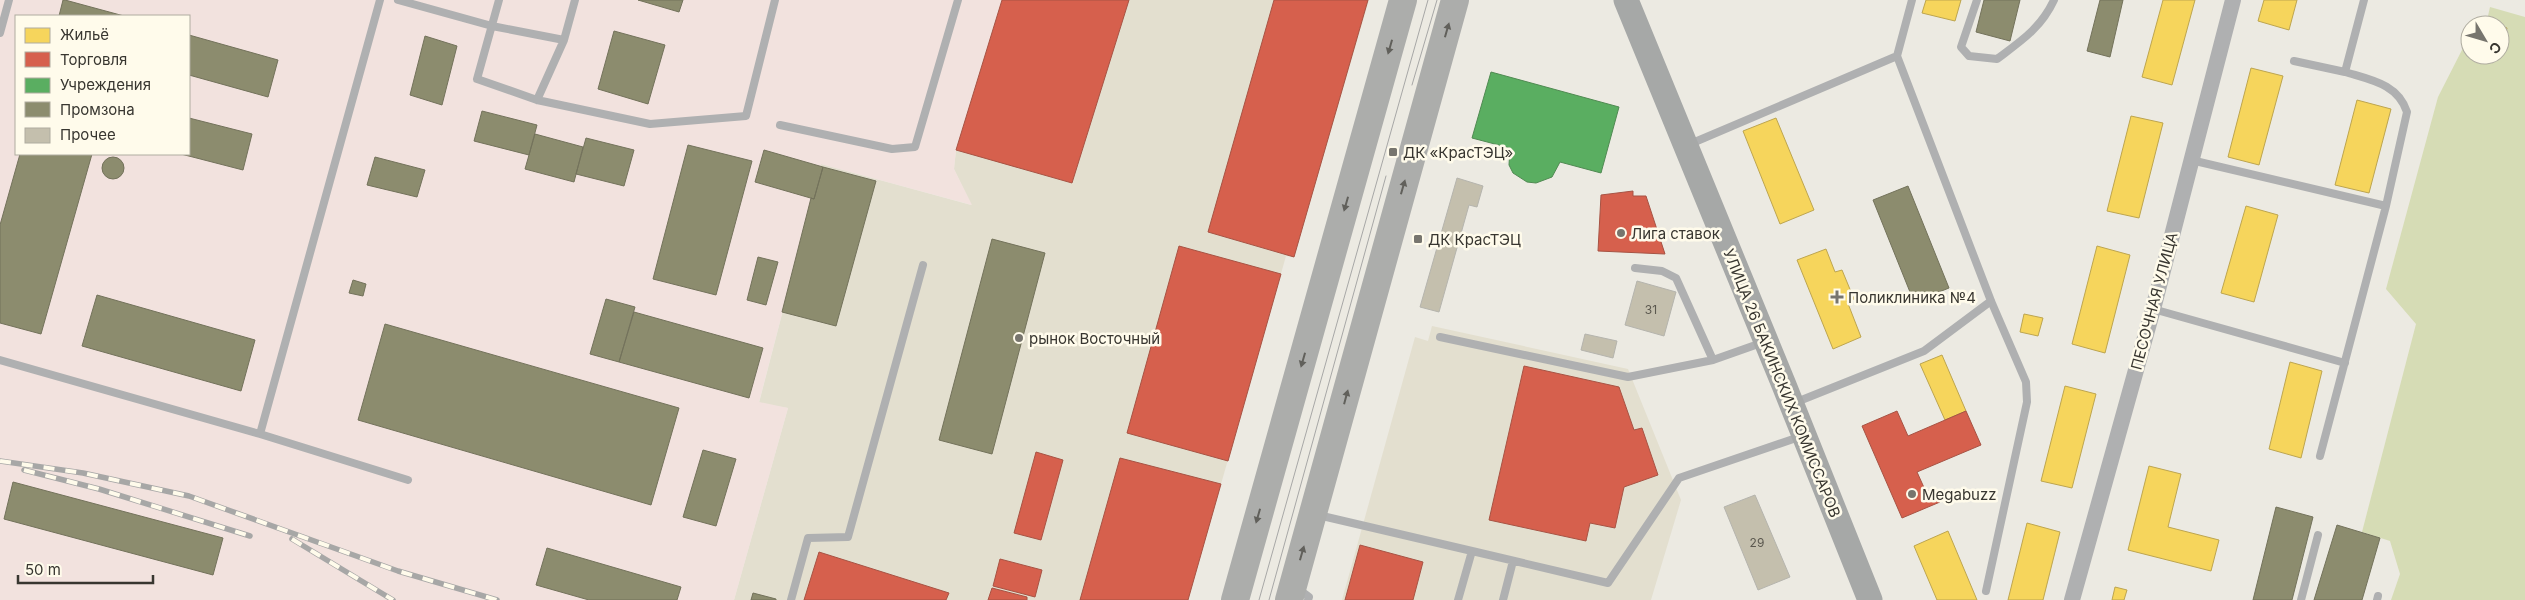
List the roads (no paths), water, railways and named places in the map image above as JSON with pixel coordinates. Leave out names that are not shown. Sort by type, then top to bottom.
[{"type":"highway","points":[[1235,600],[1403,0]]},
{"type":"highway","points":[[1297,595],[1314,514],[1455,0]]},
{"type":"main road","name":"УЛИЦА 26 БАКИНСКИХ КОМИССАРОВ","points":[[1626,0],[1792,404],[1870,600]]},
{"type":"street","name":"ПЕСОЧНАЯ УЛИЦА","points":[[2072,600],[2153,309],[2233,0]]},
{"type":"lane","points":[[0,33],[9,0]]},
{"type":"lane","points":[[260,434],[380,0]]},
{"type":"lane","points":[[398,0],[492,26],[564,40]]},
{"type":"lane","points":[[499,0],[477,79],[537,100],[650,124],[746,116],[775,0]]},
{"type":"lane","points":[[537,100],[564,40],[575,0]]},
{"type":"lane","points":[[780,125],[892,149],[915,147],[958,0]]},
{"type":"lane","points":[[1912,0],[1897,56],[1991,301],[2026,382],[2027,402],[1986,592]]},
{"type":"lane","points":[[1977,0],[1961,47],[1969,56],[1997,59],[2022,41],[2046,18],[2054,0]]},
{"type":"lane","points":[[2345,72],[2364,0]]},
{"type":"lane","points":[[1685,146],[1897,56]]},
{"type":"lane","points":[[2294,60],[2345,72],[2388,86],[2403,100],[2407,112],[2386,206],[2320,456]]},
{"type":"lane","points":[[2191,160],[2386,206]]},
{"type":"lane","points":[[791,600],[808,538],[848,538],[923,265]]},
{"type":"lane","points":[[1635,268],[1662,271],[1676,278],[1713,360]]},
{"type":"lane","points":[[1792,404],[1924,351],[1991,301]]},
{"type":"lane","points":[[2153,309],[2345,363]]},
{"type":"lane","points":[[1440,337],[1628,377],[1713,360],[1766,341]]},
{"type":"lane","points":[[0,360],[260,434],[408,480]]},
{"type":"lane","points":[[1314,514],[1608,583],[1679,478],[1804,435]]},
{"type":"lane","points":[[2301,600],[2318,534]]},
{"type":"lane","points":[[1458,600],[1472,551]]},
{"type":"lane","points":[[1503,600],[1513,561]]},
{"type":"tram line","points":[[1259,600],[1428,0]]},
{"type":"tram line","points":[[1412,85],[1437,0]]},
{"type":"tram line","points":[[1269,600],[1386,176]]},
{"type":"railway","points":[[0,461],[83,473],[189,496],[398,571],[497,600]]},
{"type":"railway","points":[[24,470],[99,489],[250,536]]},
{"type":"railway","points":[[292,539],[393,600]]},
{"type":"place","name":"ДК «КрасТЭЦ»","points":[[1393,152]]},
{"type":"place","name":"Лига ставок","points":[[1621,233]]},
{"type":"place","name":"ДК КрасТЭЦ","points":[[1418,239]]},
{"type":"place","name":"Поликлиника №4","points":[[1837,297]]},
{"type":"place","name":"рынок Восточный","points":[[1019,338]]},
{"type":"place","name":"Megabuzz","points":[[1912,494]]}]
